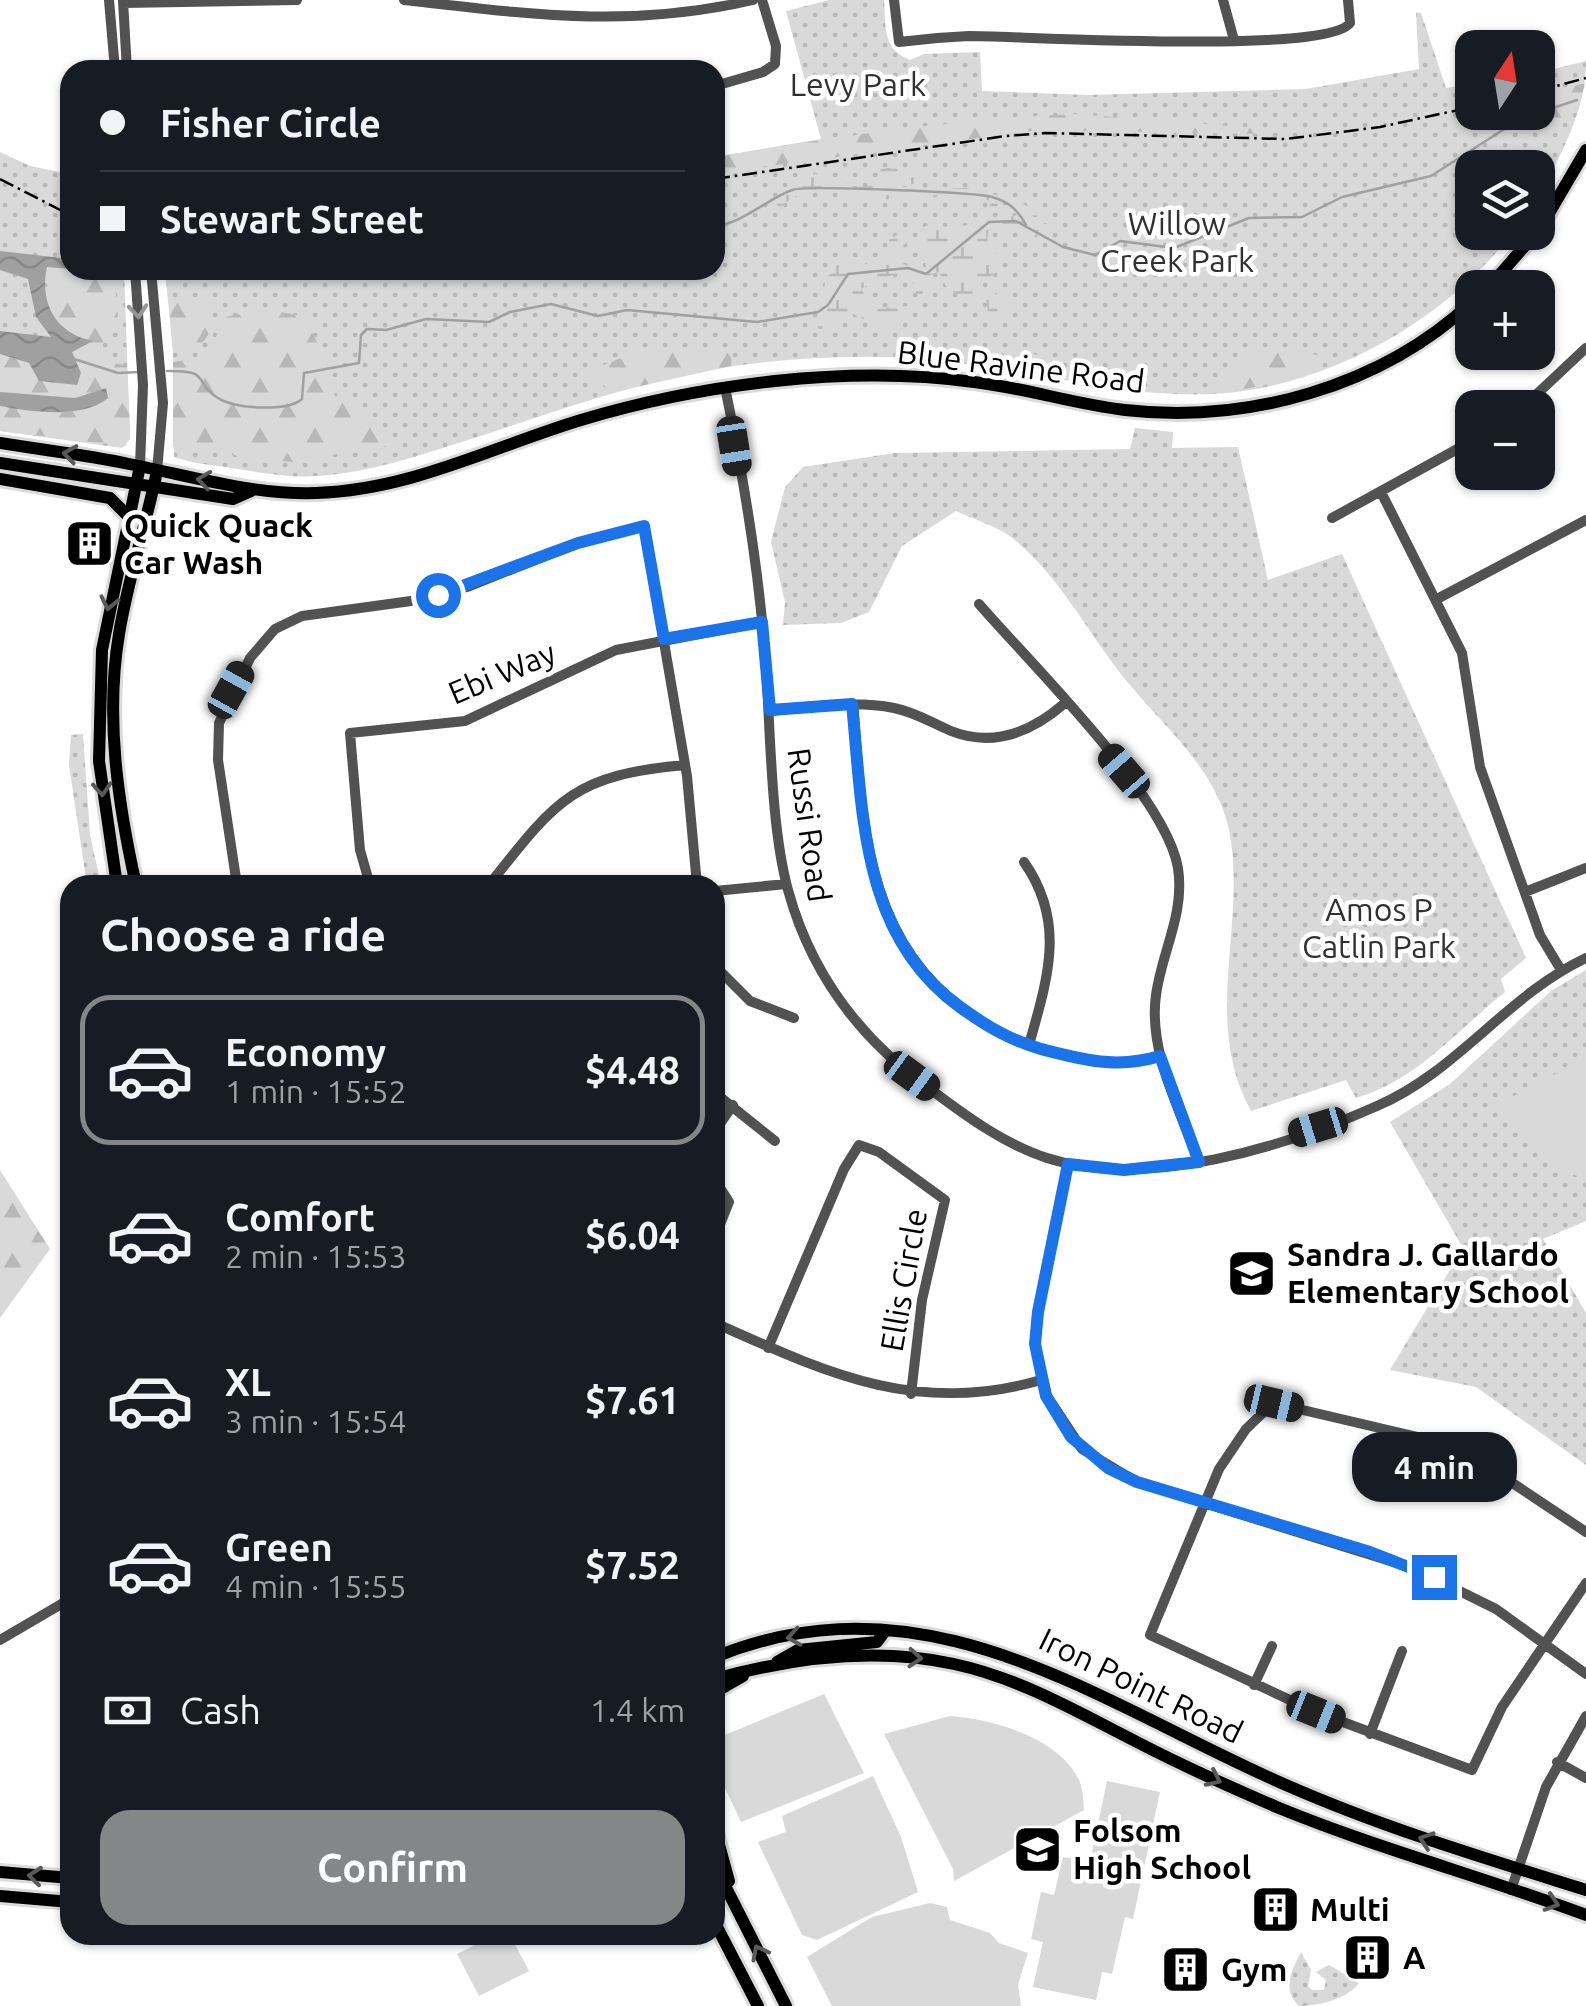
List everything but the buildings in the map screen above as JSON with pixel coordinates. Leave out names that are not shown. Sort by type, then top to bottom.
[{"type":"main road","points":[[1555,202],[1586,150]]},
{"type":"main road","points":[[1504,270],[1521,250]]},
{"type":"main road","name":"Blue Ravine Road","points":[[0,444],[140,466],[251,491],[321,493],[387,485],[581,420],[724,388],[841,376],[934,378],[1010,387],[1123,410],[1236,409],[1300,396],[1363,373],[1416,343],[1455,314]]},
{"type":"main road","name":"Blue Ravine Road","points":[[0,464],[233,499],[251,491]]},
{"type":"main road","points":[[115,875],[103,809],[98,731],[106,618],[140,466]]},
{"type":"main road","points":[[134,875],[120,814],[115,759],[117,647],[157,470]]},
{"type":"main road","points":[[0,479],[110,498],[127,515]]},
{"type":"main road","points":[[775,1664],[798,1650],[877,1642],[885,1630]]},
{"type":"main road","name":"Iron Point Road","points":[[725,1653],[818,1633],[885,1630],[964,1641],[1023,1658],[1181,1737],[1338,1807],[1586,1890]]},
{"type":"main road","name":"Iron Point Road","points":[[725,1676],[775,1664],[872,1656],[934,1660],[986,1672],[1044,1694],[1278,1807],[1421,1862],[1586,1915]]},
{"type":"main road","points":[[725,1686],[760,1667]]},
{"type":"main road","points":[[725,1870],[732,1898]]},
{"type":"main road","points":[[0,1872],[60,1877]]},
{"type":"main road","points":[[725,1885],[786,2006]]},
{"type":"main road","points":[[0,1896],[60,1901]]},
{"type":"main road","points":[[725,1943],[758,2006]]},
{"type":"street","points":[[109,0],[113,60]]},
{"type":"street","points":[[126,60],[123,2],[297,0]]},
{"type":"street","points":[[404,0],[577,20],[655,17],[753,0]]},
{"type":"street","points":[[725,83],[776,64],[776,46],[762,0]]},
{"type":"street","points":[[894,0],[899,42],[969,36],[1068,42],[1234,40],[1340,33],[1350,23],[1348,0]]},
{"type":"street","points":[[1223,0],[1234,40]]},
{"type":"street","points":[[135,280],[143,385],[140,466]]},
{"type":"street","points":[[152,280],[162,384],[157,470]]},
{"type":"street","points":[[1541,390],[1586,348]]},
{"type":"street","name":"Russi Road","points":[[724,388],[762,622],[786,884],[816,964],[872,1041],[974,1121],[1042,1156],[1068,1164],[1124,1170],[1199,1162],[1351,1117],[1397,1097],[1437,1071],[1514,1002],[1586,958]]},
{"type":"street","points":[[1332,518],[1455,451]]},
{"type":"street","points":[[1382,492],[1437,599],[1468,671],[1480,767],[1540,935],[1561,970]]},
{"type":"street","points":[[1437,599],[1586,520]]},
{"type":"street","points":[[235,875],[218,760],[219,722],[256,648],[287,622],[318,612],[438,595],[578,543],[644,526],[685,764],[696,875]]},
{"type":"street","points":[[979,604],[1154,807],[1174,850],[1180,898],[1156,995],[1160,1056],[1199,1162]]},
{"type":"street","name":"Ebi Way","points":[[367,875],[360,850],[350,734],[465,721],[598,657],[664,639],[762,622]]},
{"type":"street","points":[[770,710],[852,704],[909,712],[964,735],[992,738],[1032,728],[1065,703]]},
{"type":"street","points":[[852,704],[868,859],[888,921],[910,956],[942,993],[990,1028],[1028,1046],[1102,1064],[1134,1064],[1160,1056]]},
{"type":"street","points":[[497,875],[540,820],[569,795],[616,773],[685,764]]},
{"type":"street","points":[[1024,862],[1044,896],[1052,936],[1050,971],[1028,1046]]},
{"type":"street","points":[[1524,892],[1586,868]]},
{"type":"street","points":[[725,890],[786,884]]},
{"type":"street","points":[[725,976],[750,1001],[794,1018]]},
{"type":"street","points":[[725,1100],[775,1141]]},
{"type":"street","points":[[725,1117],[733,1106]]},
{"type":"street","name":"Ellis Circle","points":[[768,1348],[844,1169],[859,1145],[879,1152],[945,1200],[922,1300],[911,1394]]},
{"type":"street","points":[[1068,1164],[1036,1328],[1041,1380],[1062,1424],[1094,1459],[1137,1482],[1414,1568],[1482,1601],[1544,1640],[1586,1674]]},
{"type":"street","points":[[725,1329],[869,1384],[911,1394],[973,1395],[1041,1380]]},
{"type":"street","points":[[1586,1532],[1493,1470],[1466,1440],[1448,1436],[1422,1438],[1274,1403],[1234,1445],[1150,1634],[1254,1685],[1370,1734],[1472,1770],[1502,1707],[1586,1583]]},
{"type":"street","points":[[1422,1438],[1450,1464],[1493,1470]]},
{"type":"street","points":[[2,1635],[60,1605]]},
{"type":"street","points":[[1254,1685],[1272,1646]]},
{"type":"street","points":[[1370,1734],[1402,1651]]},
{"type":"street","points":[[1512,1890],[1557,1762],[1586,1716]]},
{"type":"street","points":[[1557,1762],[1586,1778]]},
{"type":"green space","name":"Willow Creek Park","points":[[829,0],[884,0],[890,43],[910,60],[924,54],[980,52],[982,91],[1088,95],[1306,89],[1419,69],[1416,12],[1421,13],[1446,88],[1455,87],[1455,130],[1555,130],[1555,69],[1586,61],[1582,97],[1555,165],[1555,150],[1455,150],[1455,250],[1498,250],[1489,260],[1479,270],[1455,270],[1455,292],[1407,328],[1344,362],[1275,385],[1235,392],[1156,393],[932,360],[819,358],[734,366],[667,379],[414,457],[336,474],[283,475],[174,457],[173,352],[166,280],[725,280],[725,155],[821,139],[786,11]]},
{"type":"green space","points":[[1585,83],[1578,112],[1555,120],[1555,91]]},
{"type":"green space","points":[[1076,114],[1267,129],[1272,134],[1038,130],[725,172],[725,155],[850,136]]},
{"type":"green space","points":[[0,152],[30,166],[60,172],[60,280],[124,280],[130,439],[122,448],[0,431]]},
{"type":"green space","points":[[894,167],[921,174],[924,179],[905,187],[888,185],[888,190],[966,188],[997,195],[1002,205],[1024,204],[1040,216],[1029,215],[1030,220],[1051,225],[1050,230],[1038,231],[1033,239],[1017,224],[1007,229],[994,224],[988,231],[987,249],[1000,255],[1001,262],[982,286],[1014,304],[1009,320],[989,326],[987,302],[970,303],[947,288],[939,272],[924,277],[932,288],[919,300],[909,271],[881,278],[861,289],[874,309],[908,306],[911,315],[899,328],[885,330],[853,314],[830,332],[819,330],[816,323],[826,279],[844,257],[870,265],[888,256],[889,240],[899,234],[909,241],[900,247],[898,263],[927,270],[922,249],[925,226],[960,227],[980,221],[982,214],[1002,220],[1017,215],[1012,209],[992,210],[988,200],[932,195],[912,202],[874,198],[863,204],[822,190],[802,194],[780,207],[771,204],[774,197],[815,174],[859,187],[876,185],[881,169]]},
{"type":"green space","points":[[46,267],[60,268],[60,280],[115,280],[118,317],[103,344],[103,355],[110,363],[127,365],[130,429],[126,446],[0,431],[0,406],[41,412],[71,411],[108,398],[106,388],[75,398],[0,392],[0,354],[29,363],[75,365],[72,352],[91,342],[74,337],[53,320]]},
{"type":"green space","points":[[169,302],[207,302],[212,327],[196,349],[173,352]]},
{"type":"green space","points":[[262,309],[303,316],[326,359],[335,396],[363,413],[395,446],[357,448],[304,463],[241,457],[210,448],[173,447],[173,362],[206,357],[226,317]]},
{"type":"green space","points":[[673,346],[732,353],[731,366],[614,392],[584,373],[636,352]]},
{"type":"green space","points":[[1272,346],[1321,356],[1305,377],[1230,392],[1217,389],[1246,355]]},
{"type":"green space","points":[[999,350],[1032,353],[1089,379],[978,362],[961,354]]},
{"type":"green space","points":[[1135,428],[1173,432],[1172,448],[1238,447],[1268,580],[1342,554],[1526,958],[1501,979],[1505,992],[1436,1052],[1399,1079],[1356,1098],[1346,1080],[1251,1111],[1229,1043],[1233,870],[1224,812],[1204,772],[1115,666],[1045,570],[1011,537],[956,511],[902,546],[869,612],[841,623],[783,625],[785,602],[771,542],[785,487],[803,467],[895,453],[1130,449]]},
{"type":"green space","points":[[83,734],[90,835],[99,875],[86,875],[69,765],[71,735]]},
{"type":"green space","name":"Amos P Catlin Park","points":[[1586,970],[1586,1221],[1543,1239],[1586,1313],[1586,1465],[1476,1387],[1390,1370],[1463,1248],[1390,1122],[1450,1084],[1551,991]]},
{"type":"green space","points":[[1586,1047],[1586,1178],[1546,1160],[1516,1128],[1500,1103],[1563,1070]]},
{"type":"green space","points":[[0,1170],[50,1249],[0,1318]]},
{"type":"green space","points":[[824,1694],[864,1773],[741,1822],[725,1788],[725,1735]]},
{"type":"green space","points":[[950,1716],[1003,1726],[1055,1751],[1078,1778],[1084,1810],[954,1881],[953,1869],[884,1734]]},
{"type":"green space","points":[[873,1776],[901,1837],[918,1892],[817,1940],[802,1935],[758,1842],[786,1832],[782,1816]]},
{"type":"green space","points":[[1107,1781],[1160,1792],[1133,1919],[1125,1917],[1112,1974],[1102,1972],[1096,2000],[1033,1987],[1043,1942],[1031,1939],[1041,1892],[1054,1895],[1063,1857],[1090,1862]]},
{"type":"green space","points":[[930,1903],[947,1907],[950,1920],[990,1933],[999,1943],[1028,1953],[1018,1984],[1021,2006],[832,2006],[807,1957],[872,1917]]},
{"type":"green space","points":[[475,1945],[515,1945],[529,1971],[479,1996],[457,1954]]},
{"type":"green space","points":[[1301,1952],[1311,1970],[1308,1986],[1312,1990],[1324,1990],[1326,1980],[1316,1972],[1329,1965],[1359,1983],[1332,2000],[1299,2006],[1289,1986]]},
{"type":"water","points":[[0,251],[60,258],[60,268],[47,267],[48,304],[69,332],[93,341],[72,352],[81,373],[77,385],[39,381],[29,363],[0,354],[0,331],[51,337],[36,317],[28,279],[0,270]]},
{"type":"water","points":[[106,388],[108,398],[85,409],[41,412],[0,406],[0,392],[75,398]]},
{"type":"waterway","points":[[1555,107],[1577,100]]},
{"type":"waterway","points":[[167,371],[196,375],[210,392],[226,402],[248,407],[285,406],[302,399],[304,373],[359,363],[361,335],[367,329],[386,330],[426,319],[489,322],[510,312],[551,304],[598,316],[627,310],[757,322],[818,312],[828,305],[848,274],[908,268],[926,274],[989,222],[1016,221],[1063,247],[1095,255],[1120,241],[1174,248],[1249,218],[1302,217],[1342,197],[1431,176],[1503,130]]},
{"type":"waterway","points":[[725,224],[792,190],[826,188],[992,197],[1012,207],[1026,225]]},
{"type":"waterway","points":[[74,359],[118,373],[139,372]]},
{"type":"railway","points":[[1555,86],[1586,78]]},
{"type":"railway","points":[[725,178],[1006,136],[1045,133],[1286,139],[1380,127],[1455,111]]},
{"type":"railway","points":[[0,179],[60,210]]},
{"type":"place","name":"Quick Quack Car Wash","points":[[89,544]]},
{"type":"place","name":"Sandra J. Gallardo Elementary School","points":[[1252,1273]]},
{"type":"place","name":"Folsom High School","points":[[1038,1849]]},
{"type":"place","name":"Multi","points":[[1275,1910]]},
{"type":"place","name":"A","points":[[1368,1958]]},
{"type":"place","name":"Gym","points":[[1186,1970]]},
{"type":"route","points":[[438,595],[494,578],[578,543],[644,526],[664,639],[762,622],[770,710],[852,704],[868,859],[874,883],[888,921],[925,976],[990,1028],[1018,1042],[1102,1064],[1134,1064],[1160,1056],[1199,1162],[1124,1170],[1068,1164],[1035,1344],[1046,1396],[1062,1424],[1094,1459],[1122,1476],[1370,1552],[1434,1577]]},
{"type":"park label","name":"Levy Park","points":[[858,85]]}]
